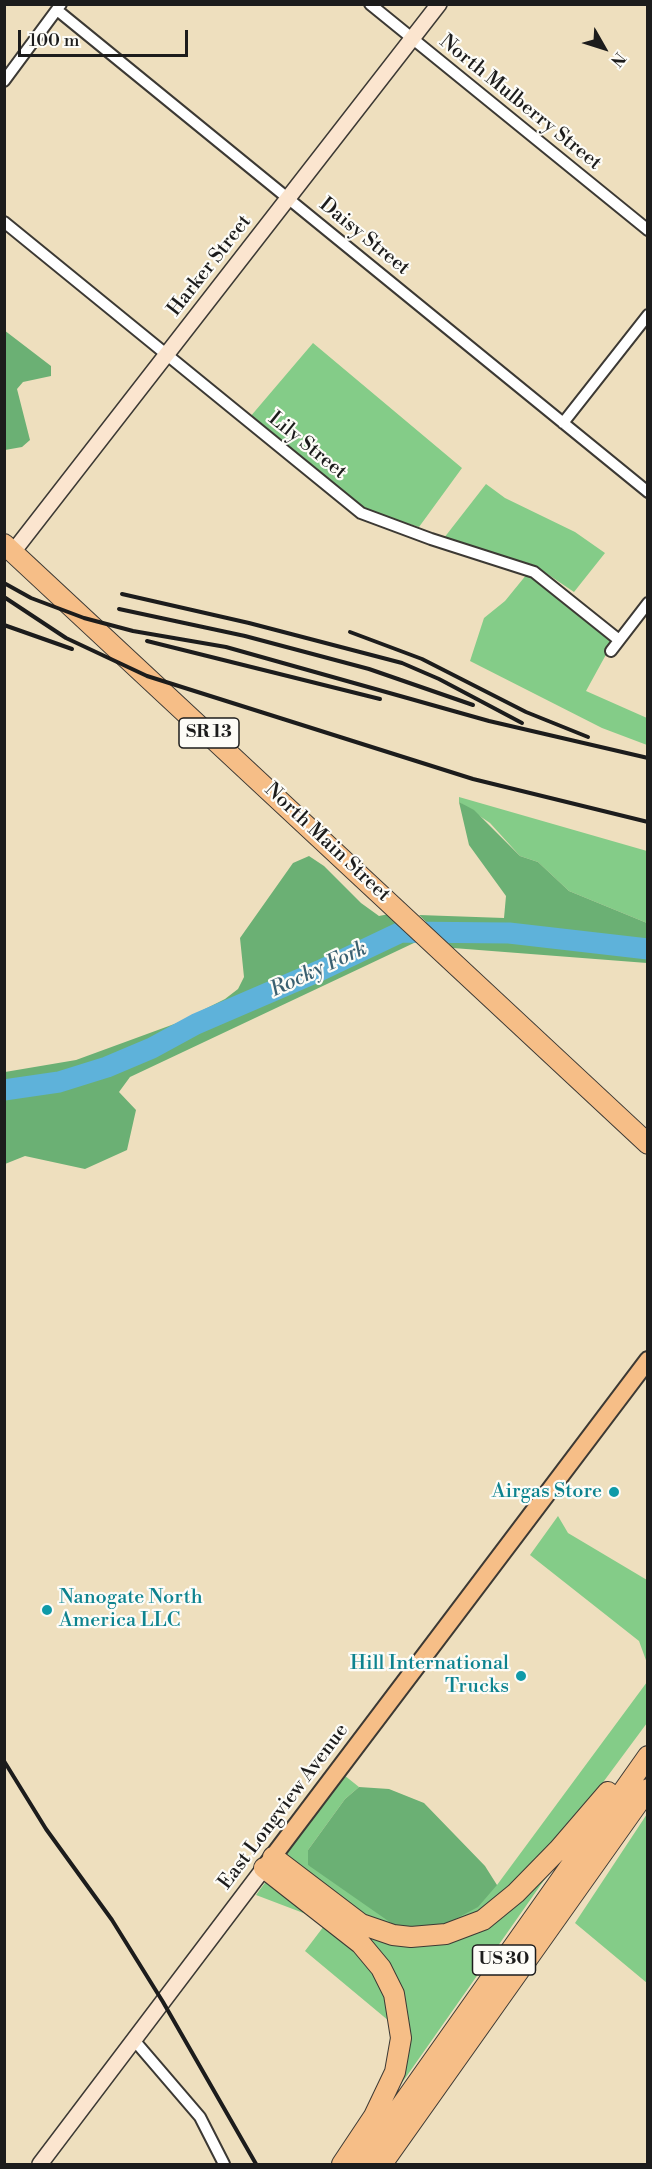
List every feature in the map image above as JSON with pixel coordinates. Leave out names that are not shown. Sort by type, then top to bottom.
[{"type":"highway","name":"North Main Street","points":[[9,548],[648,1144]]},
{"type":"highway","points":[[268,1862],[361,1924],[393,1935],[411,1937],[446,1934],[483,1920],[530,1881],[583,1823],[648,1740]]},
{"type":"highway","name":"US 30","points":[[348,2164],[648,1756]]},
{"type":"highway","name":"US 30","points":[[384,2163],[648,1790]]},
{"type":"highway","points":[[455,2062],[486,2034],[590,1886],[648,1811]]},
{"type":"highway","points":[[268,1862],[361,1944],[381,1968],[394,1994],[401,2038],[395,2072],[348,2164]]},
{"type":"main road","name":"East Longview Avenue","points":[[268,1862],[648,1360]]},
{"type":"street","name":"North Mulberry Street","points":[[370,4],[648,230]]},
{"type":"street","name":"Harker Street","points":[[9,548],[168,356],[439,4]]},
{"type":"street","points":[[4,81],[59,7]]},
{"type":"street","name":"Daisy Street","points":[[59,7],[289,199],[648,492]]},
{"type":"street","name":"Lily Street","points":[[4,222],[361,513],[431,539],[534,572],[619,640]]},
{"type":"street","points":[[563,423],[648,315]]},
{"type":"street","points":[[611,651],[648,603]]},
{"type":"street","name":"East Longview Avenue","points":[[40,2164],[268,1862]]},
{"type":"street","points":[[134,2040],[200,2118],[224,2164]]},
{"type":"green space","points":[[4,330],[51,366],[51,376],[23,382],[17,389],[30,440],[22,447],[5,450]]},
{"type":"green space","points":[[313,343],[462,468],[419,527],[374,513],[355,502],[250,417]]},
{"type":"green space","points":[[486,484],[505,498],[575,532],[605,553],[574,592],[534,565],[444,538]]},
{"type":"green space","points":[[527,574],[614,640],[586,691],[647,718],[647,745],[602,728],[470,661],[484,618],[505,601]]},
{"type":"green space","points":[[459,797],[647,851],[647,923],[569,891],[538,862],[520,856],[490,823],[459,802]]},
{"type":"green space","points":[[459,802],[474,810],[520,856],[538,862],[569,891],[647,923],[647,963],[453,948],[419,915],[504,918],[506,896],[469,845]]},
{"type":"green space","points":[[309,856],[324,866],[361,903],[379,916],[389,914],[416,942],[130,1077],[119,1092],[136,1110],[127,1150],[85,1169],[25,1156],[5,1164],[5,1072],[76,1060],[177,1023],[225,999],[238,989],[244,977],[240,938],[293,863]]},
{"type":"green space","points":[[558,1516],[568,1533],[647,1580],[647,1663],[639,1641],[530,1555]]},
{"type":"green space","points":[[647,1682],[647,1723],[604,1781],[561,1856],[399,2087],[370,2109],[388,2065],[392,2037],[389,2021],[305,1951],[327,1922],[256,1895],[344,1775],[359,1787],[345,1799],[308,1850],[308,1865],[497,1885]]},
{"type":"green space","points":[[359,1787],[389,1789],[424,1803],[485,1866],[497,1885],[478,1907],[448,1923],[418,1929],[394,1925],[308,1865],[308,1850],[345,1799]]},
{"type":"green space","points":[[647,1814],[647,1983],[575,1923]]},
{"type":"waterway","name":"Rocky Fork","points":[[4,1090],[59,1082],[107,1067],[152,1048],[196,1024],[319,971],[401,932],[509,933],[648,949]]},
{"type":"railway","points":[[4,583],[31,598],[84,618],[133,631],[226,647],[489,721],[648,758]]},
{"type":"railway","points":[[122,594],[249,623],[402,663],[439,679],[522,723]]},
{"type":"railway","points":[[4,597],[66,638],[147,676],[473,779],[648,822]]},
{"type":"railway","points":[[119,609],[245,636],[369,669],[473,705]]},
{"type":"railway","points":[[4,625],[72,649]]},
{"type":"railway","points":[[350,632],[422,659],[526,712],[588,737]]},
{"type":"railway","points":[[147,641],[380,699]]},
{"type":"railway","points":[[4,1761],[46,1829],[112,1920],[163,2002],[256,2164]]},
{"type":"place","name":"Airgas Store","points":[[614,1492]]},
{"type":"place","name":"Nanogate North America LLC","points":[[47,1610]]},
{"type":"place","name":"Hill International Trucks","points":[[521,1676]]}]
